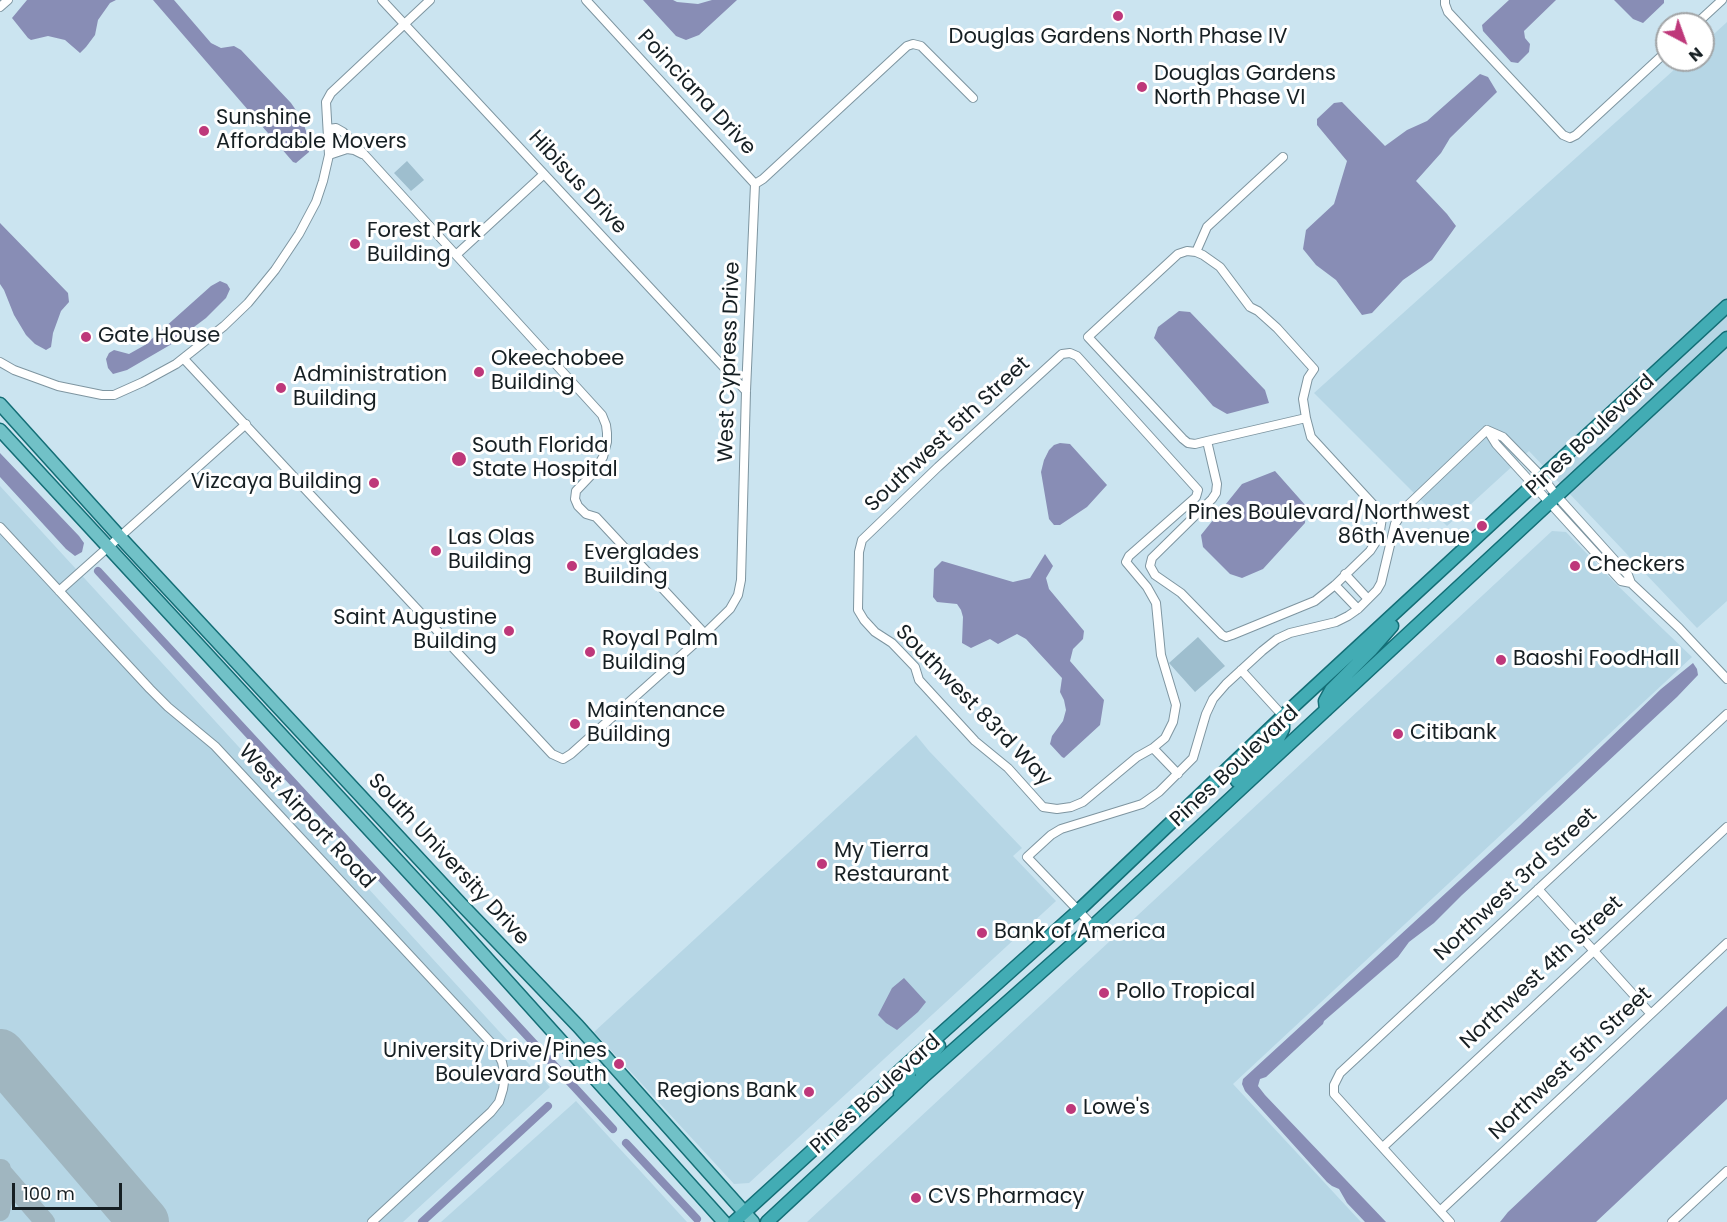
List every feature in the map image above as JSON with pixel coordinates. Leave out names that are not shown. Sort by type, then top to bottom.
[{"type":"highway","name":"Pines Boulevard","points":[[734,1222],[749,1217],[906,1065],[1078,911],[1283,716],[1727,306]]},
{"type":"highway","name":"Pines Boulevard","points":[[767,1222],[923,1077],[1092,926],[1727,338]]},
{"type":"highway","points":[[1326,710],[1325,701],[1331,690],[1395,622],[1400,609]]},
{"type":"highway","points":[[1209,818],[1213,808],[1276,743],[1283,729],[1283,716]]},
{"type":"highway","points":[[923,1077],[920,1070],[921,1065],[930,1054],[974,1015],[977,1001]]},
{"type":"highway","points":[[895,1103],[909,1078],[906,1065]]},
{"type":"main road","name":"South University Drive","points":[[0,404],[120,537],[461,904],[578,1026],[749,1217]]},
{"type":"main road","name":"South University Drive","points":[[0,430],[454,922],[724,1222]]},
{"type":"street","points":[[0,8],[8,0]]},
{"type":"street","name":"Hibisus Drive","points":[[382,0],[746,391]]},
{"type":"street","points":[[0,362],[14,370],[58,387],[114,395],[124,392],[184,359],[224,326],[248,303],[275,270],[307,220],[323,182],[329,155],[326,102],[331,93],[430,0]]},
{"type":"street","name":"Poinciana Drive","points":[[586,0],[755,184]]},
{"type":"street","points":[[1445,0],[1444,4],[1448,12],[1563,135],[1570,138],[1655,62]]},
{"type":"street","points":[[1709,12],[1722,0]]},
{"type":"street","points":[[755,184],[907,46],[913,44],[921,46],[973,98]]},
{"type":"street","points":[[328,129],[343,132],[602,415],[607,434],[603,458],[594,472],[576,491],[575,499],[578,506],[586,514],[596,517],[705,634]]},
{"type":"street","points":[[329,155],[347,149],[364,154]]},
{"type":"street","points":[[1196,252],[1207,227],[1283,157]]},
{"type":"street","points":[[456,255],[544,174]]},
{"type":"street","name":"West Cypress Drive","points":[[246,424],[552,754],[563,759],[705,634],[735,603],[738,595],[741,580],[755,184]]},
{"type":"street","points":[[1207,441],[1217,484],[1216,493],[1212,500],[1152,558],[1150,566],[1155,575],[1173,586],[1218,633],[1226,637],[1308,604],[1322,596],[1370,551],[1379,537],[1382,518],[1380,512],[1311,437],[1303,399],[1308,378],[1314,369],[1277,328],[1250,307],[1220,267],[1203,255],[1187,251],[1178,254],[1089,337],[1188,443],[1195,444],[1207,441],[1306,418]]},
{"type":"street","name":"Southwest 5th Street","points":[[859,552],[862,540],[1062,354],[1070,353],[1077,356],[1198,490],[1196,498],[1126,562],[1147,587],[1156,603],[1161,655],[1176,705],[1176,714],[1165,738],[1152,748]]},
{"type":"street","points":[[59,591],[246,424],[184,359]]},
{"type":"street","name":"Pines Boulevard","points":[[1368,599],[1381,583],[1395,524],[1406,507],[1487,430],[1503,437],[1538,482]]},
{"type":"street","points":[[1538,482],[1621,581],[1630,583],[1727,679]]},
{"type":"street","name":"West Airport Road","points":[[0,527],[150,689],[215,746],[494,1046],[502,1062],[504,1082],[499,1102],[372,1222]]},
{"type":"street","name":"Southwest 83rd Way","points":[[859,552],[858,610],[864,620],[875,632],[892,643],[915,667],[919,680],[975,741],[1008,768],[1043,807],[1057,809],[1083,802],[1137,757],[1152,748]]},
{"type":"street","points":[[1092,926],[1027,857],[1061,829],[1142,804],[1159,792],[1193,758],[1206,714],[1213,699],[1241,670],[1277,639],[1290,633],[1336,622],[1358,609],[1368,599],[1345,574]]},
{"type":"street","points":[[1335,585],[1358,609]]},
{"type":"street","points":[[1241,670],[1283,716]]},
{"type":"street","name":"Northwest 3rd Street","points":[[1383,1147],[1334,1094],[1334,1085],[1340,1073],[1727,714]]},
{"type":"street","points":[[1152,748],[1178,774]]},
{"type":"street","name":"Northwest 4th Street","points":[[1383,1147],[1727,827]]},
{"type":"street","points":[[1538,889],[1650,1014]]},
{"type":"street","name":"Northwest 5th Street","points":[[1440,1212],[1727,943]]},
{"type":"street","points":[[1383,1147],[1450,1222]]},
{"type":"street","points":[[1672,1222],[1727,1171]]},
{"type":"shaded area","points":[[27,0],[116,0],[110,3],[98,20],[95,35],[80,53],[65,40],[48,36],[31,40],[28,38],[12,18]]},
{"type":"shaded area","points":[[153,0],[174,0],[211,43],[221,48],[234,46],[241,50],[291,103],[302,119],[308,137],[309,152],[296,163],[293,162]]},
{"type":"shaded area","points":[[643,0],[673,0],[698,4],[712,0],[737,0],[699,35],[686,40],[676,36]]},
{"type":"shaded area","points":[[1509,0],[1556,0],[1524,31],[1525,38],[1530,44],[1529,52],[1518,63],[1511,62],[1483,31],[1482,25]]},
{"type":"shaded area","points":[[1614,0],[1664,0],[1664,3],[1643,23],[1633,19]]},
{"type":"shaded area","points":[[1727,22],[1727,601],[1697,628],[1529,451],[1447,526],[1314,393],[1672,72],[1715,72],[1715,33]]},
{"type":"shaded area","points":[[1480,74],[1488,77],[1497,92],[1450,138],[1441,153],[1416,181],[1456,226],[1432,260],[1403,280],[1372,313],[1362,315],[1336,280],[1316,265],[1303,249],[1306,230],[1334,204],[1347,161],[1317,125],[1317,119],[1334,103],[1342,102],[1385,146],[1407,130],[1427,121]]},
{"type":"shaded area","points":[[407,161],[424,180],[411,191],[394,173]]},
{"type":"shaded area","points":[[0,223],[68,293],[69,302],[61,311],[53,333],[51,347],[46,350],[26,335],[0,284]]},
{"type":"shaded area","points":[[220,281],[227,284],[230,289],[226,298],[206,318],[170,345],[127,370],[113,374],[108,368],[106,359],[109,353],[114,350],[129,354],[145,345],[211,286]]},
{"type":"shaded area","points":[[1179,311],[1190,312],[1265,390],[1269,403],[1227,414],[1213,406],[1154,338],[1158,327]]},
{"type":"shaded area","points":[[1060,443],[1070,444],[1107,485],[1087,507],[1060,525],[1054,525],[1049,519],[1041,472],[1049,450]]},
{"type":"shaded area","points":[[0,453],[79,536],[84,543],[82,552],[75,556],[66,549],[0,477]]},
{"type":"shaded area","points":[[1275,471],[1306,506],[1305,523],[1263,569],[1242,578],[1230,574],[1203,547],[1201,535],[1242,484]]},
{"type":"shaded area","points":[[0,486],[550,1087],[403,1222],[0,1222]]},
{"type":"shaded area","points":[[1552,531],[1566,532],[1692,657],[1233,1084],[1361,1222],[807,1222]]},
{"type":"shaded area","points":[[1045,554],[1053,566],[1046,578],[1049,589],[1084,631],[1083,639],[1073,649],[1070,661],[1104,700],[1100,725],[1064,758],[1050,744],[1052,736],[1063,721],[1066,710],[1060,692],[1062,678],[1026,639],[1017,634],[998,644],[990,639],[971,648],[962,643],[961,610],[957,604],[937,602],[933,597],[934,569],[942,561],[1013,582],[1030,578]]},
{"type":"shaded area","points":[[1198,637],[1225,666],[1195,692],[1169,663]]},
{"type":"shaded area","points":[[1693,663],[1698,675],[1677,697],[1434,923],[1409,942],[1398,957],[1324,1021],[1266,1077],[1260,1079],[1258,1086],[1265,1095],[1386,1222],[1365,1222],[1347,1203],[1339,1189],[1327,1182],[1245,1091],[1242,1084],[1243,1079],[1520,825],[1661,689]]},
{"type":"shaded area","points":[[916,735],[1022,848],[1013,856],[1056,901],[749,1183],[734,1184],[594,1032]]},
{"type":"shaded area","points":[[904,978],[926,1002],[897,1030],[878,1015],[892,988]]},
{"type":"shaded area","points":[[1727,1006],[1727,1099],[1596,1222],[1500,1222],[1508,1212]]},
{"type":"shaded area","points":[[576,1101],[687,1222],[441,1222]]},
{"type":"waterway","points":[[98,571],[613,1129]]},
{"type":"waterway","points":[[422,1222],[548,1106]]},
{"type":"waterway","points":[[626,1143],[697,1219]]},
{"type":"taxiway","points":[[0,1211],[4,1193],[1,1169]]},
{"type":"taxiway","points":[[0,1170],[45,1222]]},
{"type":"runway","points":[[0,1054],[144,1222]]},
{"type":"place","name":"Douglas Gardens North Phase IV","points":[[1118,16]]},
{"type":"place","name":"Douglas Gardens North Phase VI","points":[[1142,87]]},
{"type":"place","name":"Sunshine Affordable Movers","points":[[204,131]]},
{"type":"place","name":"Forest Park Building","points":[[355,244]]},
{"type":"place","name":"Gate House","points":[[86,337]]},
{"type":"place","name":"Okeechobee Building","points":[[479,372]]},
{"type":"place","name":"Administration Building","points":[[281,388]]},
{"type":"place","name":"South Florida State Hospital","points":[[459,459]]},
{"type":"place","name":"Vizcaya Building","points":[[374,483]]},
{"type":"place","name":"Pines Boulevard/Northwest 86th Avenue","points":[[1482,526]]},
{"type":"place","name":"Las Olas Building","points":[[436,551]]},
{"type":"place","name":"Everglades Building","points":[[572,566]]},
{"type":"place","name":"Checkers","points":[[1575,566]]},
{"type":"place","name":"Saint Augustine Building","points":[[509,631]]},
{"type":"place","name":"Royal Palm Building","points":[[590,652]]},
{"type":"place","name":"Baoshi FoodHall","points":[[1501,660]]},
{"type":"place","name":"Maintenance Building","points":[[575,724]]},
{"type":"place","name":"Citibank","points":[[1398,734]]},
{"type":"place","name":"My Tierra Restaurant","points":[[822,864]]},
{"type":"place","name":"Bank of America","points":[[982,933]]},
{"type":"place","name":"Pollo Tropical","points":[[1104,993]]},
{"type":"place","name":"University Drive/Pines Boulevard South","points":[[619,1064]]},
{"type":"place","name":"Regions Bank","points":[[809,1092]]},
{"type":"place","name":"Lowe's","points":[[1071,1109]]},
{"type":"place","name":"CVS Pharmacy","points":[[916,1198]]}]
